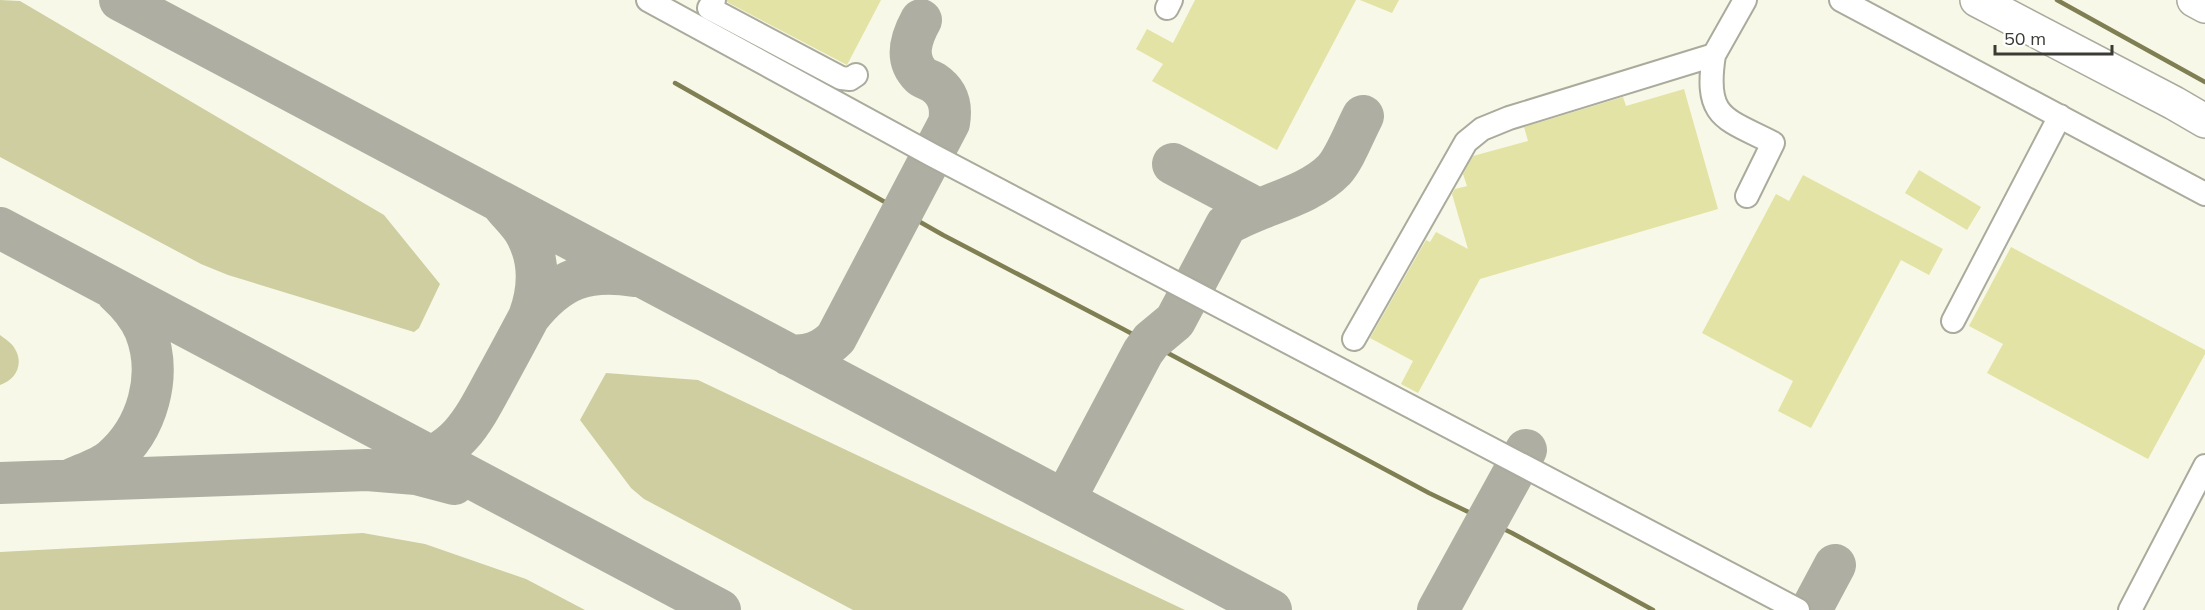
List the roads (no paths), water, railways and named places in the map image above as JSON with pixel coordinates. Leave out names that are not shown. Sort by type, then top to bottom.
[{"type":"highway","points":[[1977,0],[2205,121]]},
{"type":"highway","points":[[2194,0],[2205,6]]},
{"type":"street","points":[[648,0],[984,182],[1798,610]]},
{"type":"street","points":[[714,0],[709,8],[841,78],[850,79],[856,75]]},
{"type":"street","points":[[1745,0],[1714,56],[1710,80],[1714,103],[1724,118],[1773,143],[1747,196]]},
{"type":"street","points":[[1842,0],[2205,194]]},
{"type":"street","points":[[1354,339],[1466,142],[1482,129],[1509,118],[1714,56]]},
{"type":"street","points":[[1953,321],[2060,116]]},
{"type":"street","points":[[2130,610],[2205,466]]},
{"type":"waterway","points":[[2057,0],[2205,82]]},
{"type":"waterway","points":[[675,83],[943,235],[1429,493],[1512,533],[1653,610]]}]
